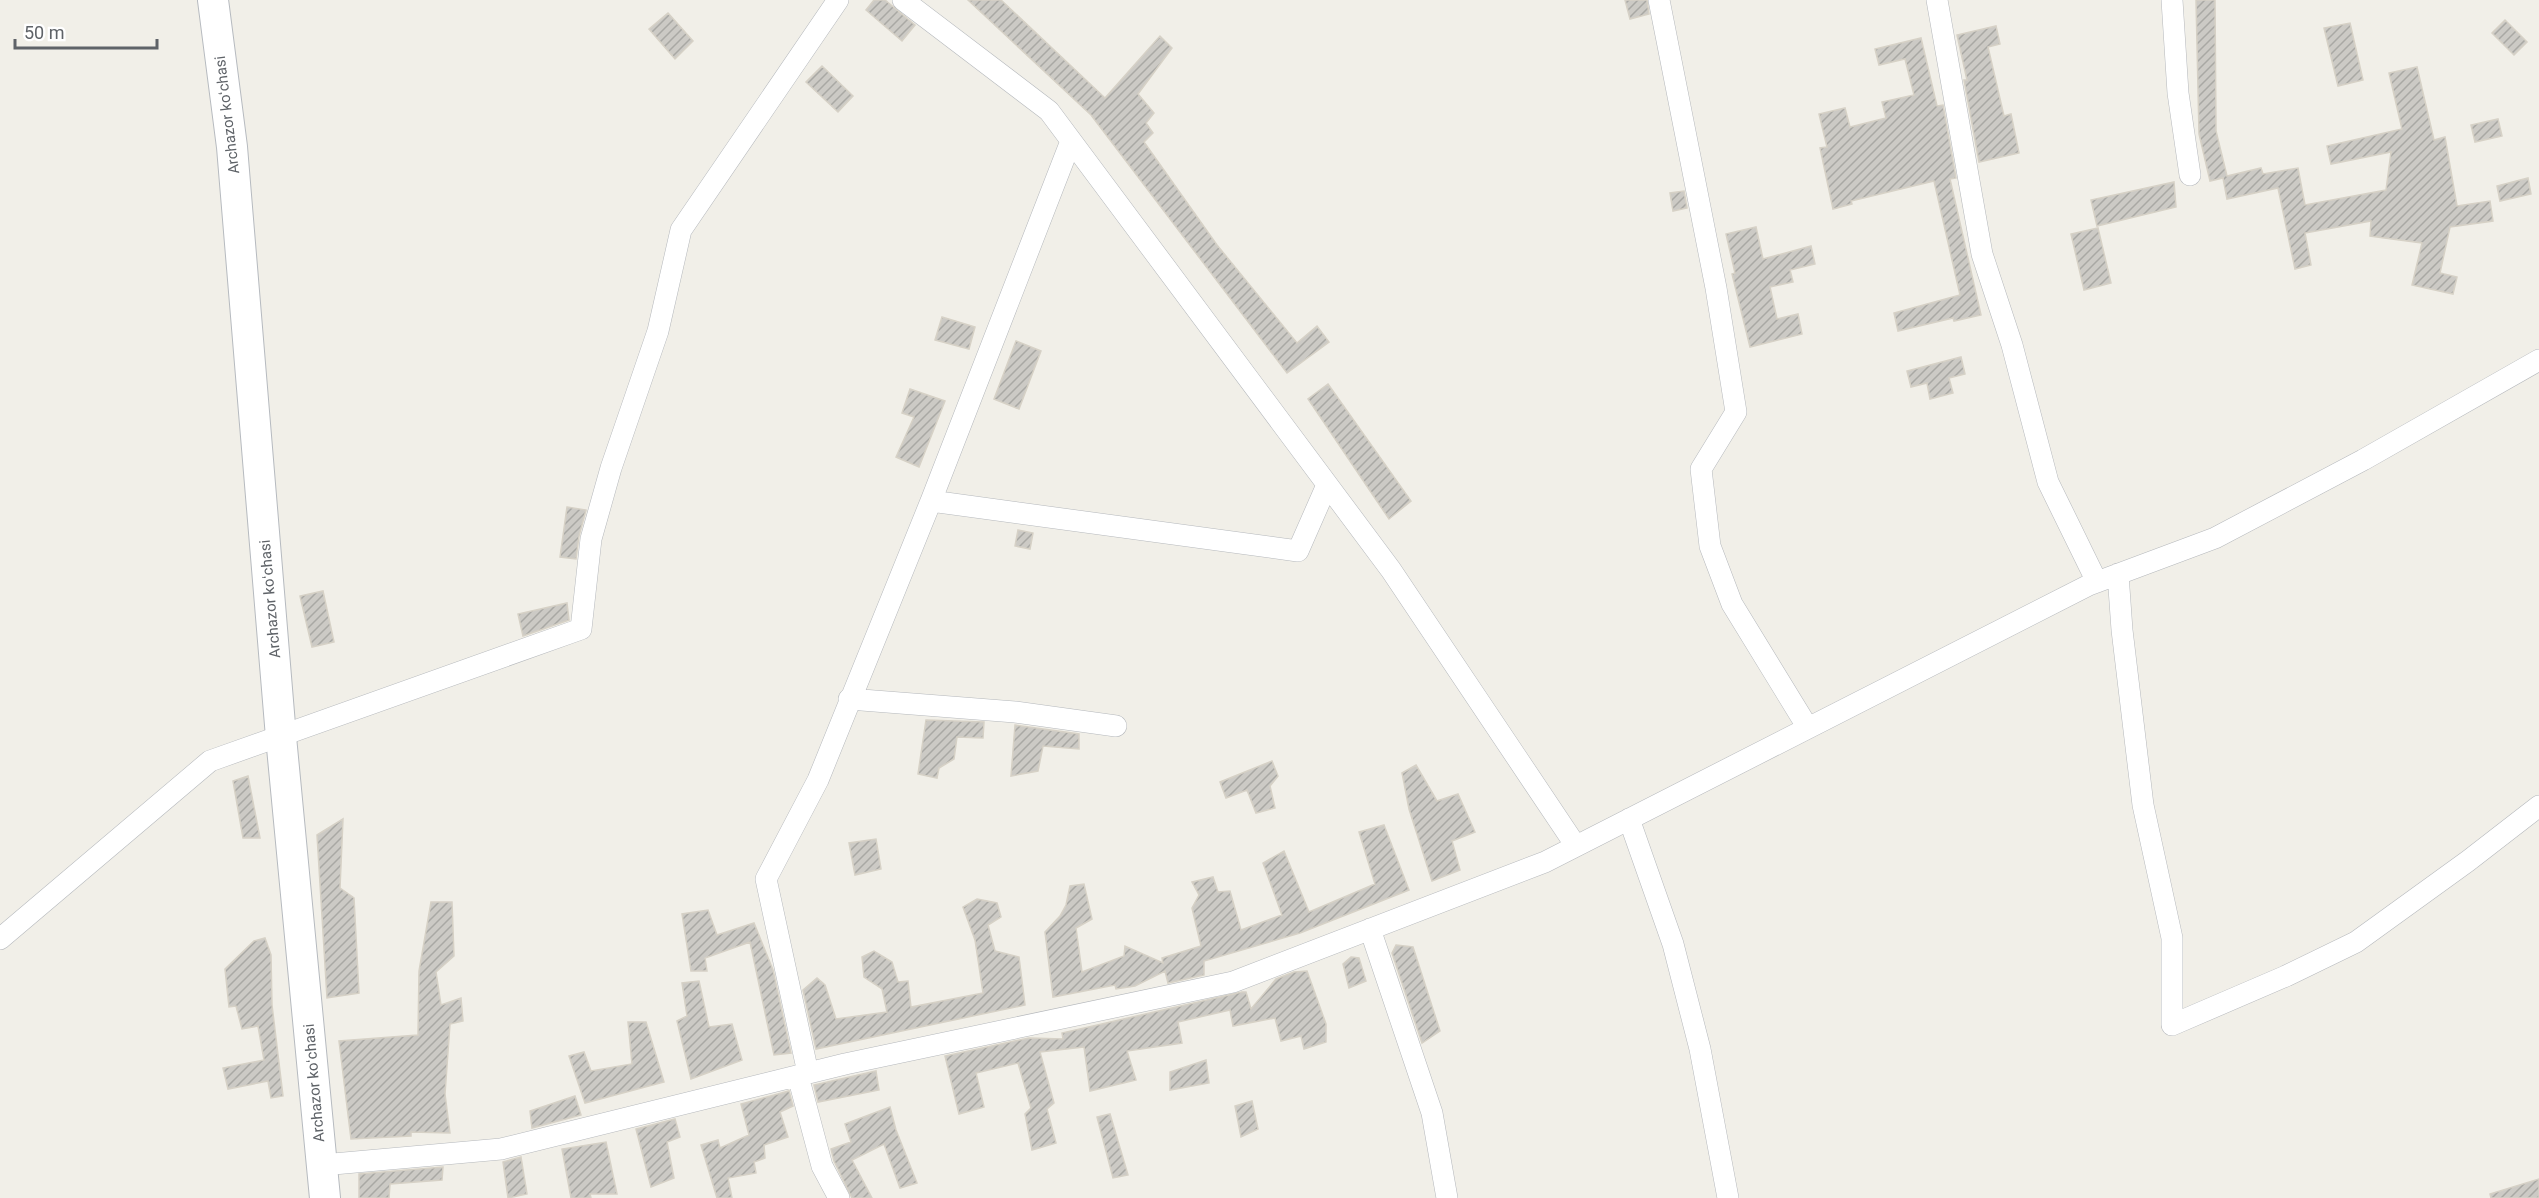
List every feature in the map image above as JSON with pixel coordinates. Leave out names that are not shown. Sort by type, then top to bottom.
[{"type":"street","name":"Archazor koʻchasi","points":[[213,0],[232,147],[281,737],[325,1198]]},
{"type":"street","points":[[0,939],[210,761],[581,629],[591,538],[611,468],[658,331],[681,230],[838,0]]},
{"type":"street","points":[[903,0],[1049,111],[1391,570],[1576,846]]},
{"type":"street","points":[[1659,0],[1716,288],[1736,412],[1701,469],[1710,546],[1732,604],[1808,728]]},
{"type":"street","points":[[1937,0],[1982,254],[2012,345],[2048,482],[2097,582]]},
{"type":"street","points":[[2172,0],[2178,93],[2190,175]]},
{"type":"street","points":[[839,1198],[822,1166],[766,879],[818,780],[931,501],[1071,141]]},
{"type":"street","points":[[322,1166],[501,1149],[803,1075],[1233,982],[1545,862],[2097,582],[2215,538],[2363,460],[2539,360]]},
{"type":"street","points":[[931,501],[1298,551],[1327,485]]},
{"type":"street","points":[[2118,574],[2122,630],[2143,805],[2172,938],[2172,1025],[2286,976],[2356,942],[2539,806]]},
{"type":"street","points":[[849,699],[1015,712],[1116,726]]},
{"type":"street","points":[[1629,819],[1673,944],[1700,1049],[1728,1198]]},
{"type":"street","points":[[1370,929],[1432,1113],[1447,1198]]},
{"type":"building","points":[[874,0],[885,0],[915,25],[902,41],[866,10]]},
{"type":"building","points":[[968,0],[1001,0],[1105,98],[1160,36],[1172,48],[1138,94],[1154,113],[1146,123],[1153,133],[1144,142],[1217,245],[1297,343],[1317,326],[1329,342],[1287,373],[1091,115]]},
{"type":"building","points":[[1625,0],[1647,0],[1649,14],[1630,19]]},
{"type":"building","points":[[2196,0],[2215,0],[2216,131],[2227,176],[2261,168],[2263,174],[2298,168],[2305,205],[2386,190],[2391,152],[2331,164],[2327,146],[2402,129],[2389,73],[2417,67],[2434,140],[2445,137],[2457,206],[2490,201],[2493,221],[2450,227],[2440,273],[2457,277],[2453,294],[2412,285],[2422,243],[2370,236],[2371,221],[2305,233],[2311,265],[2295,269],[2278,188],[2227,199],[2223,178],[2210,181],[2199,134]]},
{"type":"building","points":[[668,13],[693,41],[675,59],[649,29]]},
{"type":"building","points":[[2505,20],[2527,42],[2514,55],[2492,33]]},
{"type":"building","points":[[2350,23],[2363,80],[2338,86],[2324,28]]},
{"type":"building","points":[[1996,26],[2000,44],[1988,47],[2004,116],[2011,114],[2019,153],[1979,162],[1964,80],[1967,80],[1957,35]]},
{"type":"building","points":[[1921,38],[1937,106],[1943,105],[1956,178],[1950,179],[1981,315],[1954,321],[1953,318],[1898,331],[1894,313],[1960,295],[1934,181],[1851,201],[1852,204],[1833,209],[1820,148],[1827,147],[1819,114],[1845,108],[1850,127],[1886,118],[1882,102],[1914,95],[1905,59],[1879,65],[1875,49]]},
{"type":"building","points":[[822,66],[853,96],[838,112],[806,82]]},
{"type":"building","points":[[2498,119],[2502,136],[2475,142],[2471,125]]},
{"type":"building","points":[[2528,178],[2531,194],[2500,201],[2497,186]]},
{"type":"building","points":[[2174,182],[2176,207],[2097,226],[2091,200]]},
{"type":"building","points":[[1684,191],[1687,208],[1673,211],[1670,193]]},
{"type":"building","points":[[1756,227],[1763,259],[1811,246],[1815,264],[1790,270],[1793,282],[1770,287],[1777,319],[1798,314],[1802,334],[1750,347],[1732,274],[1735,273],[1726,234]]},
{"type":"building","points":[[2098,228],[2111,283],[2084,290],[2071,234]]},
{"type":"building","points":[[942,317],[975,327],[969,349],[935,340]]},
{"type":"building","points":[[1016,341],[1041,351],[1019,409],[994,399]]},
{"type":"building","points":[[1961,357],[1965,374],[1949,378],[1953,393],[1930,399],[1927,383],[1911,387],[1907,371]]},
{"type":"building","points":[[1328,384],[1411,501],[1389,519],[1308,399]]},
{"type":"building","points":[[910,389],[945,401],[919,467],[896,457],[914,417],[902,413]]},
{"type":"building","points":[[567,507],[586,510],[576,559],[560,557]]},
{"type":"building","points":[[1018,530],[1033,533],[1030,549],[1015,546]]},
{"type":"building","points":[[323,591],[334,642],[312,647],[300,596]]},
{"type":"building","points":[[567,603],[569,620],[523,636],[518,614]]},
{"type":"building","points":[[926,720],[984,722],[983,738],[957,737],[954,759],[939,768],[937,778],[918,774]]},
{"type":"building","points":[[1015,725],[1079,734],[1079,749],[1043,746],[1038,771],[1011,776]]},
{"type":"building","points":[[1272,761],[1278,776],[1270,786],[1275,808],[1256,813],[1247,790],[1226,798],[1220,782]]},
{"type":"building","points":[[1416,765],[1437,801],[1458,794],[1475,832],[1452,841],[1460,870],[1432,881],[1409,809],[1402,773]]},
{"type":"building","points":[[248,776],[260,838],[243,838],[233,781]]},
{"type":"building","points":[[343,819],[340,888],[354,898],[359,993],[327,998],[317,835]]},
{"type":"building","points":[[1384,825],[1409,890],[1300,933],[1204,961],[1204,975],[1168,983],[1165,971],[1135,986],[1116,989],[1115,985],[1053,997],[1045,932],[1060,916],[1066,905],[1070,886],[1084,884],[1092,919],[1076,928],[1082,972],[1124,956],[1125,946],[1163,963],[1162,958],[1201,946],[1192,908],[1199,895],[1192,882],[1213,877],[1218,892],[1230,891],[1241,930],[1282,915],[1263,863],[1284,851],[1309,912],[1375,884],[1359,832]]},
{"type":"building","points":[[876,839],[881,869],[855,875],[849,843]]},
{"type":"building","points":[[977,899],[997,903],[1001,917],[988,925],[995,951],[1019,957],[1025,1005],[816,1049],[803,990],[817,978],[825,985],[836,1019],[887,1012],[882,989],[864,977],[862,957],[874,951],[892,962],[898,982],[908,981],[911,1007],[983,993],[975,940],[963,907]]},
{"type":"building","points":[[431,902],[452,902],[454,956],[436,972],[441,1005],[461,998],[463,1021],[450,1024],[445,1094],[450,1133],[411,1132],[411,1136],[351,1139],[339,1041],[418,1035],[419,971]]},
{"type":"building","points":[[708,910],[717,935],[754,923],[773,970],[791,1053],[774,1055],[750,942],[705,958],[707,971],[691,971],[682,914]]},
{"type":"building","points":[[265,938],[271,955],[272,1005],[283,1096],[271,1098],[268,1081],[228,1089],[223,1068],[264,1060],[258,1026],[242,1029],[236,1006],[229,1007],[225,969],[254,941]]},
{"type":"building","points":[[1396,945],[1413,947],[1440,1031],[1422,1043],[1392,953]]},
{"type":"building","points":[[1351,957],[1359,958],[1366,981],[1349,988],[1343,964]]},
{"type":"building","points":[[1307,971],[1326,1024],[1326,1042],[1304,1049],[1301,1036],[1281,1041],[1275,1018],[1233,1026],[1230,1010],[1178,1022],[1182,1043],[1127,1051],[1136,1080],[1090,1091],[1084,1047],[1040,1052],[1054,1103],[1047,1109],[1056,1143],[1032,1150],[1025,1114],[1031,1108],[1018,1063],[976,1073],[984,1107],[959,1114],[945,1056],[1029,1038],[1063,1039],[1062,1033],[1242,992],[1246,992],[1251,1009],[1276,979],[1294,972]]},
{"type":"building","points":[[699,981],[709,1027],[732,1024],[742,1060],[691,1079],[677,1021],[687,1016],[682,983]]},
{"type":"building","points":[[628,1022],[646,1022],[664,1082],[585,1103],[569,1056],[584,1052],[591,1071],[632,1064]]},
{"type":"building","points":[[1206,1060],[1209,1083],[1170,1090],[1170,1072]]},
{"type":"building","points":[[876,1071],[879,1090],[818,1102],[814,1085]]},
{"type":"building","points":[[789,1091],[793,1106],[780,1112],[788,1137],[764,1145],[765,1158],[754,1162],[756,1173],[728,1178],[732,1198],[717,1198],[701,1145],[718,1140],[720,1148],[749,1135],[741,1104]]},
{"type":"building","points":[[575,1096],[581,1115],[532,1128],[530,1111]]},
{"type":"building","points":[[1252,1101],[1258,1129],[1241,1137],[1235,1106]]},
{"type":"building","points":[[890,1107],[896,1130],[917,1183],[900,1188],[884,1144],[852,1160],[872,1198],[852,1198],[834,1161],[831,1149],[851,1142],[845,1124]]},
{"type":"building","points":[[1110,1114],[1128,1175],[1113,1178],[1097,1117]]},
{"type":"building","points":[[675,1119],[680,1137],[667,1142],[674,1178],[651,1187],[636,1129]]},
{"type":"building","points":[[606,1142],[617,1194],[590,1194],[591,1198],[571,1198],[562,1149]]},
{"type":"building","points":[[521,1157],[527,1194],[508,1198],[503,1162]]},
{"type":"building","points":[[443,1167],[442,1180],[390,1184],[389,1198],[359,1198],[359,1174]]},
{"type":"building","points":[[2539,1179],[2539,1198],[2491,1198],[2490,1194]]}]
